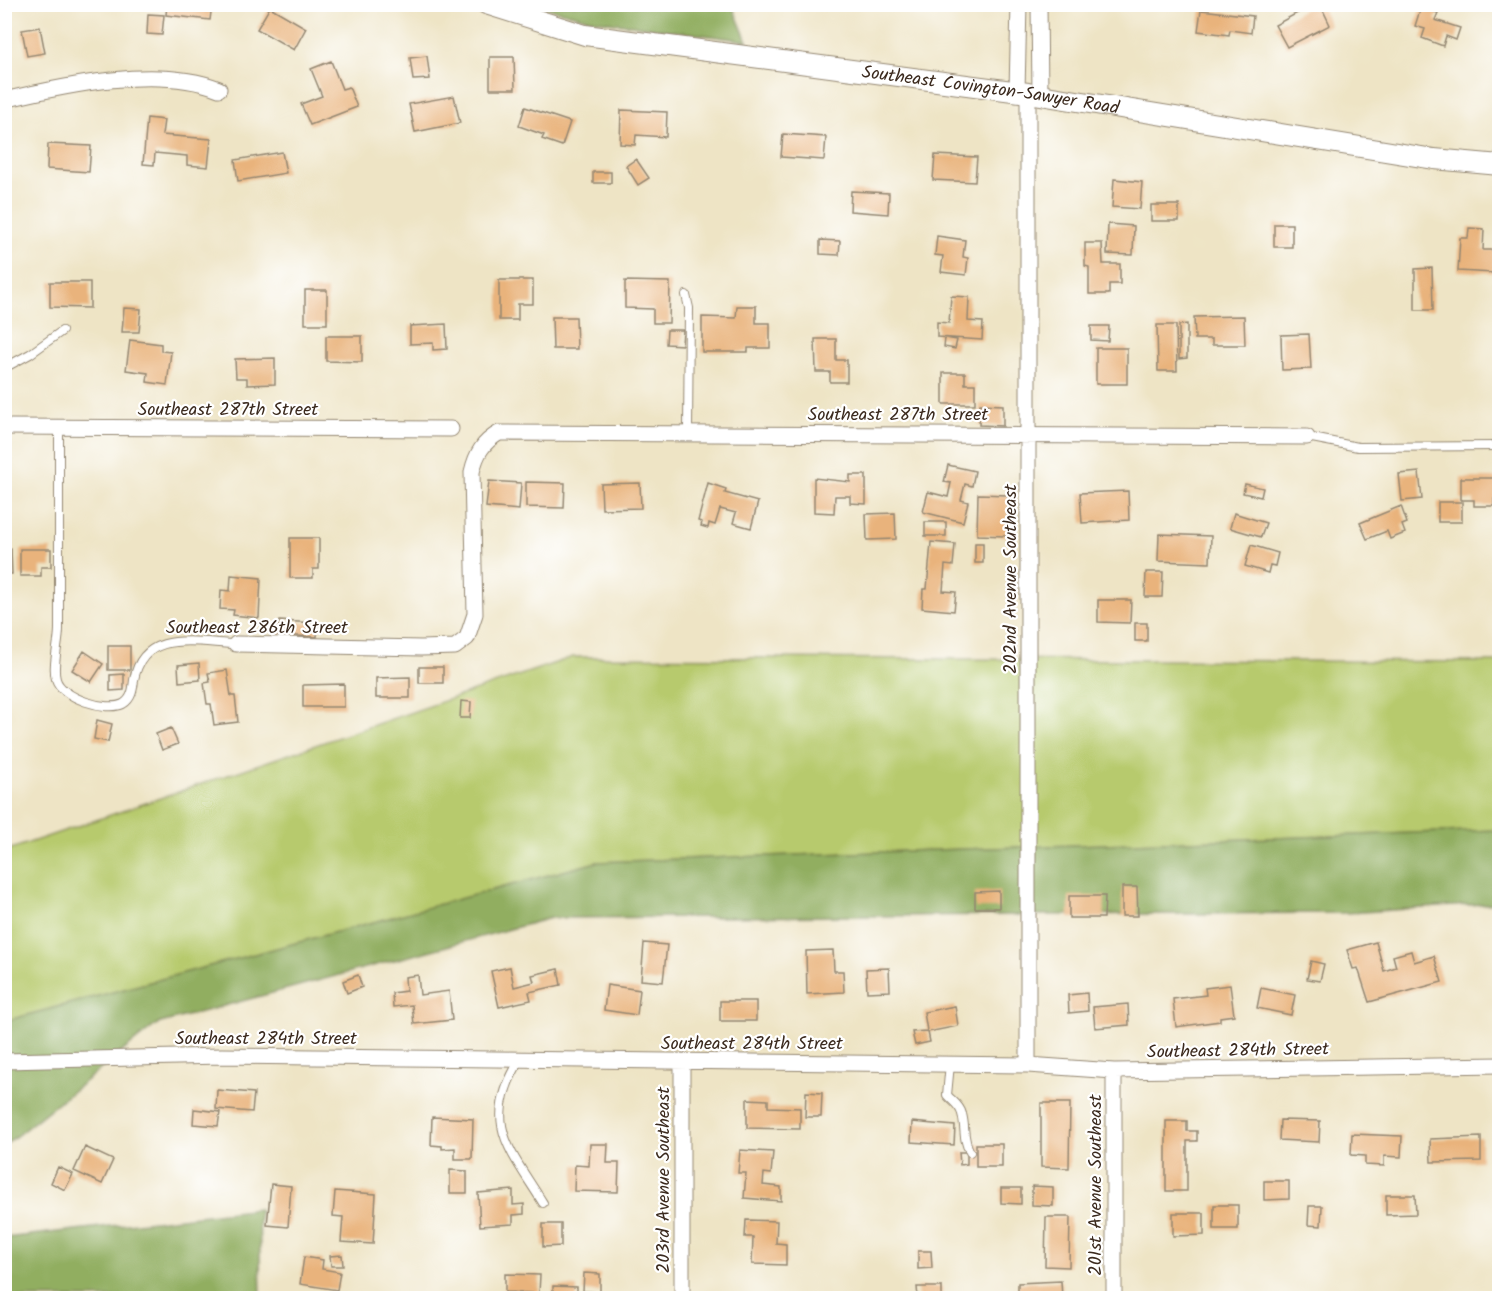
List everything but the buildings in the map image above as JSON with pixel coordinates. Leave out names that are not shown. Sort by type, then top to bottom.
[{"type":"street","name":"Southeast Covington-Sawyer Road","points":[[486,4],[585,35],[1028,93],[1434,159],[1500,165]]},
{"type":"street","name":"202nd Avenue Southeast","points":[[1019,4],[1028,93],[1028,1065]]},
{"type":"street","name":"202nd Avenue Southeast","points":[[1028,93],[1039,4]]},
{"type":"street","points":[[4,100],[78,85],[179,78],[199,82],[219,90]]},
{"type":"street","name":"Southeast 287th Street","points":[[4,427],[452,429]]},
{"type":"street","name":"Southeast 287th Street","points":[[467,638],[475,614],[472,472],[475,457],[490,438],[512,431],[1307,438]]},
{"type":"street","name":"Southeast 286th Street","points":[[236,644],[421,648],[455,646],[467,638]]},
{"type":"street","name":"Southeast 284th Street","points":[[4,1061],[222,1056],[1028,1065],[1114,1071],[1500,1065]]},
{"type":"street","name":"203rd Avenue Southeast","points":[[682,1062],[682,1299]]},
{"type":"street","name":"201st Avenue Southeast","points":[[1114,1071],[1114,1299]]},
{"type":"lane","points":[[686,295],[689,308],[688,432]]},
{"type":"lane","points":[[4,368],[30,354],[62,331]]},
{"type":"lane","name":"Southeast 286th Street","points":[[59,428],[59,638],[55,679],[60,688],[98,707],[121,705],[132,693],[136,670],[146,651],[163,643],[236,644]]},
{"type":"lane","points":[[1307,438],[1358,447],[1500,446]]},
{"type":"lane","points":[[520,1060],[507,1081],[499,1115],[508,1146],[543,1203]]},
{"type":"lane","points":[[950,1064],[947,1095],[957,1104],[963,1114],[964,1141],[970,1152]]},
{"type":"green space","points":[[534,5],[732,5],[747,41],[594,20]]},
{"type":"green space","points":[[573,657],[1499,662],[1499,830],[597,862],[5,1021],[5,851]]},
{"type":"green space","points":[[1499,830],[1499,903],[1347,913],[551,918],[157,1024],[5,1145],[5,1021],[597,862]]},
{"type":"green space","points":[[259,1209],[261,1298],[5,1298],[5,1238]]}]
